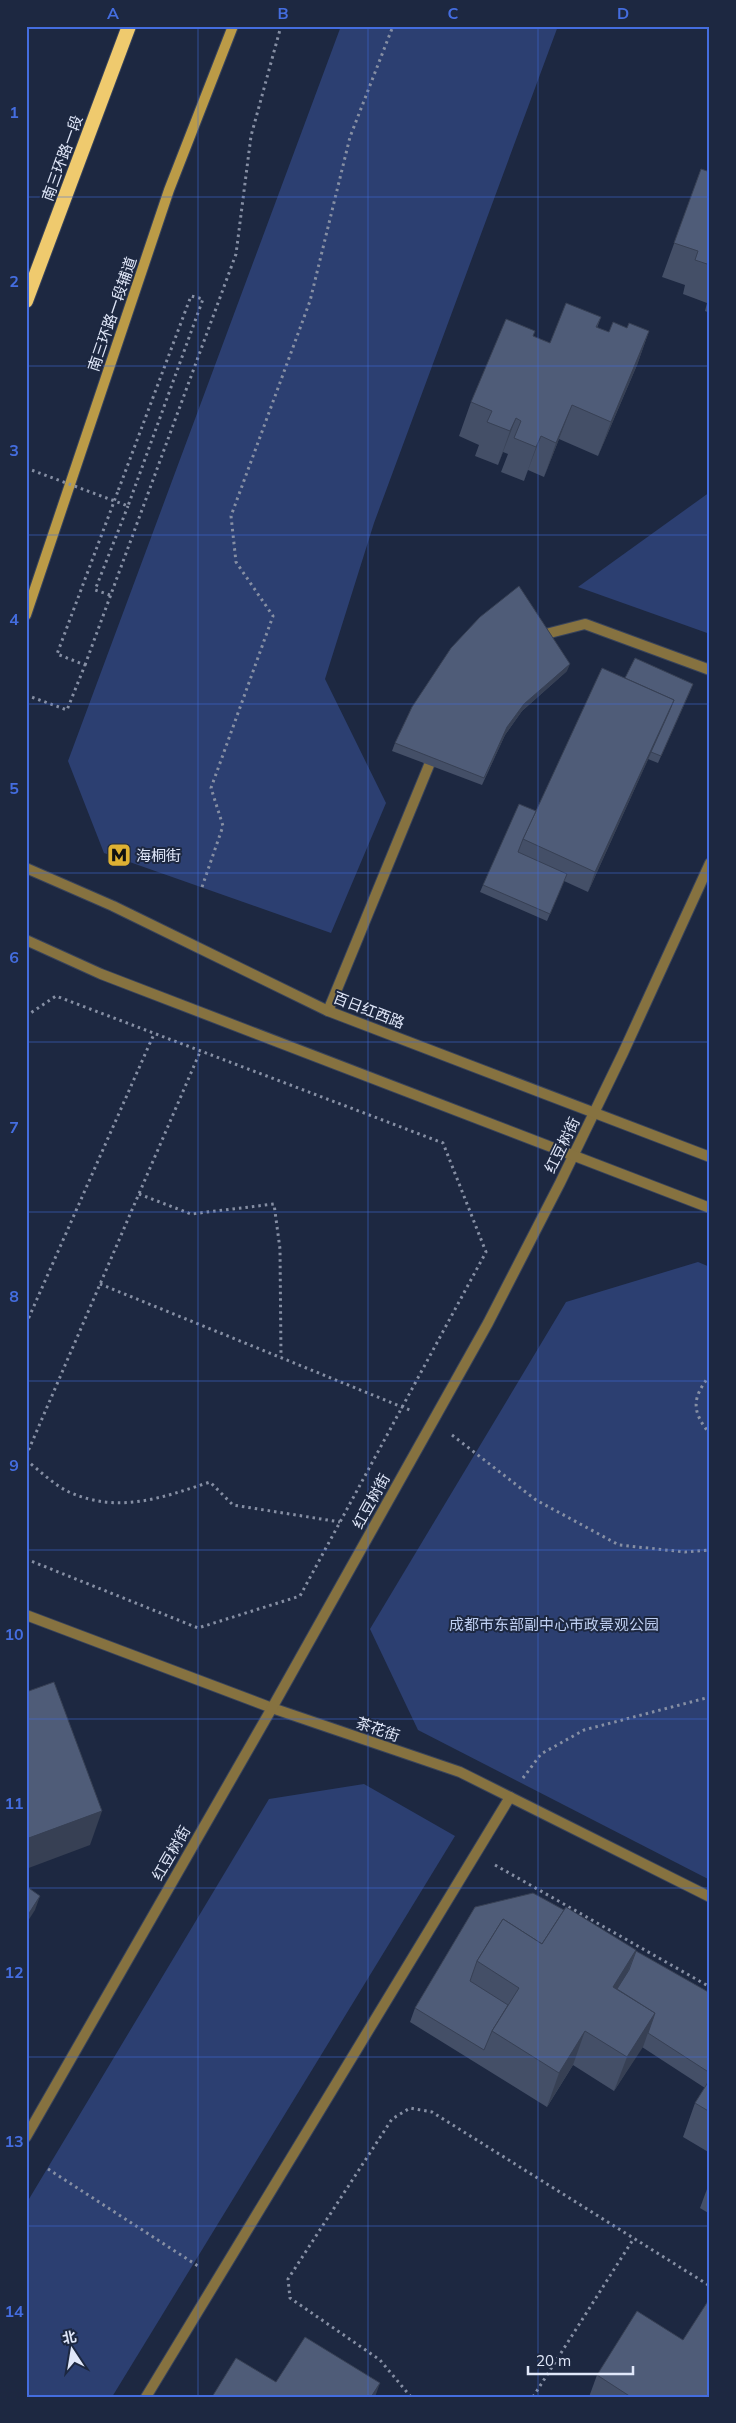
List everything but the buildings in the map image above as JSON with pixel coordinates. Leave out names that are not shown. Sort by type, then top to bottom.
[{"type":"highway","name":"南三环路一段","points":[[26,301],[129,26]]},
{"type":"main road","name":"南三环路一段辅道","points":[[26,615],[169,190],[234,26]]},
{"type":"street","points":[[528,643],[542,634],[585,624],[710,670]]},
{"type":"street","points":[[328,1011],[428,765],[441,741]]},
{"type":"street","name":"红豆树街","points":[[26,2136],[272,1708],[488,1324],[574,1156],[710,863]]},
{"type":"street","name":"百日红西路","points":[[26,868],[113,906],[328,1011],[710,1157]]},
{"type":"street","points":[[26,940],[101,974],[710,1208]]},
{"type":"street","name":"茶花街","points":[[26,1615],[272,1708],[460,1772],[710,1897]]},
{"type":"street","points":[[146,2397],[510,1797]]},
{"type":"path","points":[[26,695],[67,710],[85,665],[236,254],[251,136],[281,26]]},
{"type":"path","points":[[202,887],[223,826],[211,788],[273,616],[236,562],[231,516],[310,301],[350,137],[393,26]]},
{"type":"path","points":[[85,665],[57,654],[191,296],[203,299],[128,506],[95,590],[110,595]]},
{"type":"path","points":[[26,468],[128,506]]},
{"type":"path","points":[[26,1016],[56,996],[443,1143],[486,1252],[300,1596],[198,1628],[26,1559]]},
{"type":"path","points":[[26,1324],[154,1034]]},
{"type":"path","points":[[26,1456],[200,1052]]},
{"type":"path","points":[[139,1194],[191,1214],[274,1204],[280,1249],[281,1357]]},
{"type":"path","points":[[100,1284],[402,1406],[433,1422],[474,1449],[536,1500],[619,1545],[685,1552],[710,1550]]},
{"type":"path","points":[[710,1374],[700,1388],[695,1403],[698,1420],[710,1434]]},
{"type":"path","points":[[26,1460],[68,1492],[109,1504],[158,1500],[210,1482],[233,1505],[340,1522]]},
{"type":"path","points":[[510,1797],[541,1754],[584,1730],[710,1697]]},
{"type":"path","points":[[475,1853],[710,1987]]},
{"type":"path","points":[[411,2397],[380,2360],[290,2298],[288,2279],[392,2119],[410,2108],[432,2112],[710,2286]]},
{"type":"path","points":[[48,2169],[218,2278]]},
{"type":"path","points":[[534,2397],[634,2238]]},
{"type":"green space","points":[[341,26],[558,26],[374,523],[325,679],[386,803],[331,933],[104,853],[68,761]]},
{"type":"green space","points":[[710,492],[710,634],[578,587]]},
{"type":"green space","name":"成都市东部副中心市政景观公园","points":[[698,1262],[710,1267],[710,1880],[418,1730],[370,1629],[566,1302]]},
{"type":"green space","points":[[364,1784],[455,1836],[112,2397],[26,2397],[26,2204],[269,1799]]},
{"type":"place","name":"海桐街","points":[[119,855]]}]
